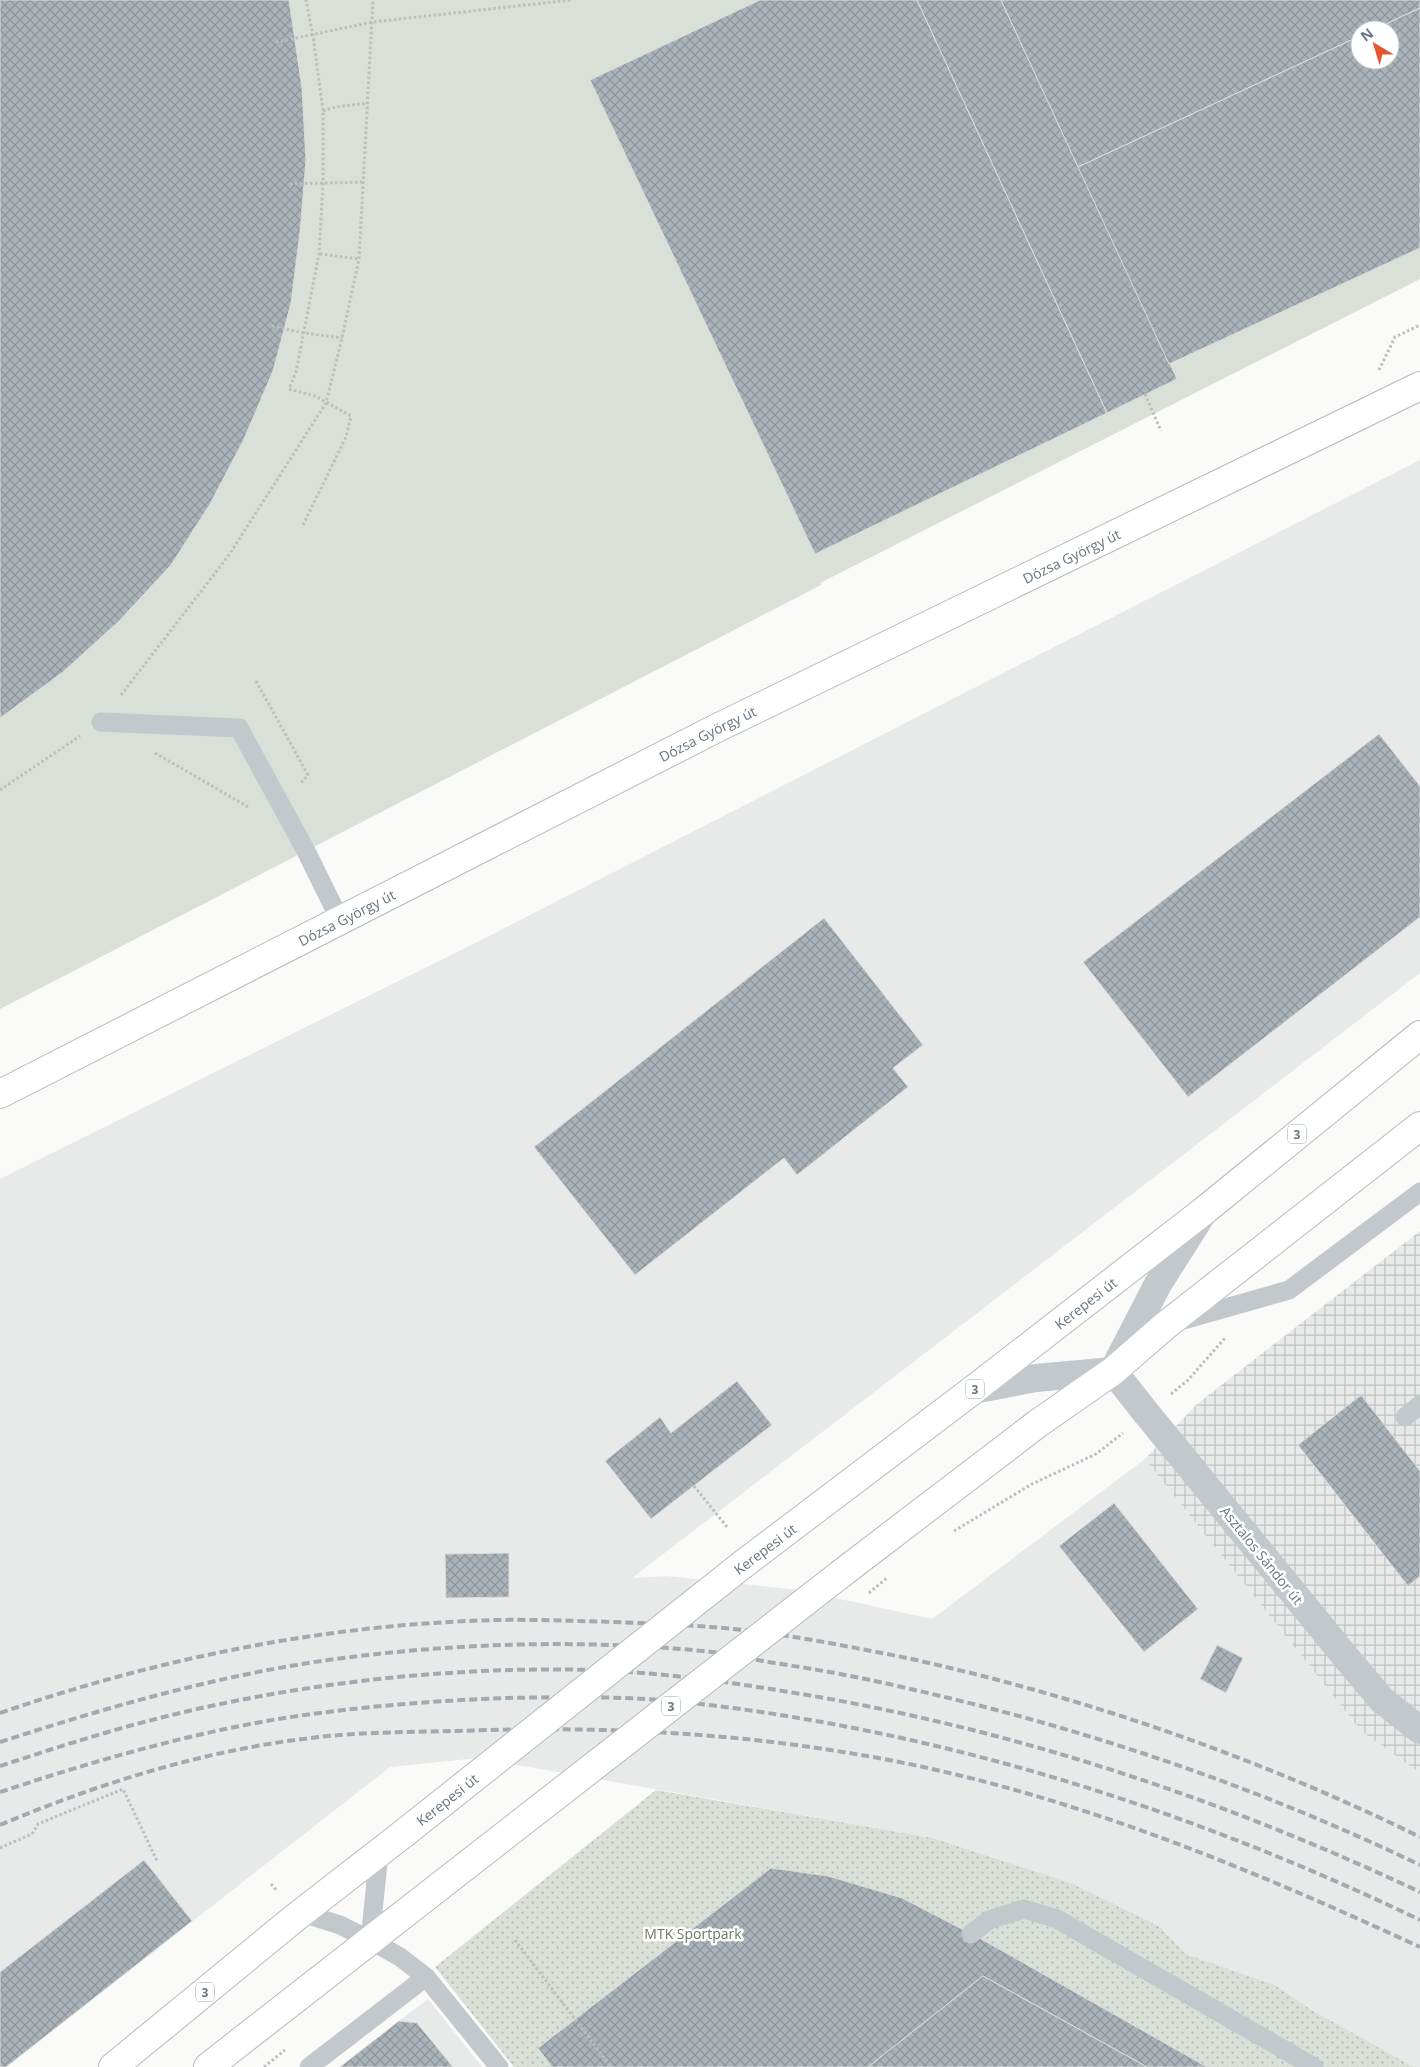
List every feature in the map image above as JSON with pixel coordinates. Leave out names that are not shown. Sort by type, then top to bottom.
[{"type":"main road","name":"Dózsa György út","points":[[0,1094],[715,729],[1420,386]]},
{"type":"main road","name":"Kerepesi út","points":[[113,2067],[302,1913],[742,1565],[974,1390],[1205,1210],[1420,1035]]},
{"type":"main road","name":"3","points":[[208,2067],[842,1573],[1037,1424],[1113,1371],[1166,1325],[1420,1126]]},
{"type":"street","points":[[974,1390],[1036,1378],[1113,1371],[1158,1284],[1205,1210]]},
{"type":"street","name":"Asztalos Sándor út","points":[[1113,1371],[1382,1700],[1420,1730]]},
{"type":"lane","points":[[101,722],[239,728],[306,851],[340,920]]},
{"type":"lane","points":[[1166,1325],[1289,1290],[1420,1192]]},
{"type":"lane","points":[[1405,1417],[1420,1405]]},
{"type":"lane","points":[[370,1940],[379,1853]]},
{"type":"lane","points":[[971,1934],[988,1920],[1024,1909],[1057,1919],[1314,2067]]},
{"type":"lane","points":[[302,1913],[340,1925],[370,1940],[400,1957],[426,1976],[499,2067]]},
{"type":"lane","points":[[309,2067],[426,1976]]},
{"type":"path","points":[[303,525],[346,437],[351,416],[315,396],[289,389],[296,372],[319,254],[323,111],[306,0]]},
{"type":"path","points":[[0,790],[101,722],[229,554],[326,403],[359,259],[373,0]]},
{"type":"path","points":[[276,42],[313,36],[373,22],[571,0]]},
{"type":"path","points":[[323,111],[335,107],[368,103]]},
{"type":"path","points":[[290,184],[363,182]]},
{"type":"path","points":[[319,254],[359,259]]},
{"type":"path","points":[[272,326],[342,338]]},
{"type":"path","points":[[1145,394],[1161,432]]},
{"type":"path","points":[[256,681],[308,775]]},
{"type":"path","points":[[151,751],[252,809]]},
{"type":"path","points":[[950,1534],[1005,1498],[1096,1454],[1188,1380],[1228,1335]]},
{"type":"path","points":[[694,1486],[727,1527]]},
{"type":"path","points":[[888,1578],[896,1572]]},
{"type":"path","points":[[0,1848],[32,1834],[38,1824],[123,1789],[158,1861]]},
{"type":"path","points":[[515,1940],[611,2067]]},
{"type":"shaded area","points":[[1420,460],[1420,973],[632,1578],[666,1576],[799,1590],[932,1619],[1145,1459],[1361,1731],[1420,1773],[1420,2067],[1414,2067],[1310,2009],[1275,1985],[1186,1954],[1159,1926],[1071,1883],[933,1838],[478,1758],[390,1767],[6,2067],[0,2067],[0,1179],[477,942]]},
{"type":"shaded area","points":[[1420,1231],[1420,1773],[1361,1731],[1145,1459],[1197,1404]]},
{"type":"shaded area","points":[[428,1999],[482,2067],[340,2067],[399,2021]]},
{"type":"green space","points":[[0,0],[1420,0],[1420,279],[820,583],[821,585],[0,1009]]},
{"type":"green space","name":"MTK Sportpark","points":[[656,1790],[933,1838],[1071,1883],[1159,1926],[1186,1954],[1275,1985],[1310,2009],[1414,2067],[514,2067],[435,1967]]},
{"type":"building","points":[[0,0],[289,0],[302,88],[306,160],[300,232],[291,303],[273,371],[244,439],[210,504],[171,565],[119,621],[63,672],[0,718]]},
{"type":"building","points":[[760,0],[917,0],[1107,413],[815,554],[590,80]]},
{"type":"building","points":[[917,0],[1001,0],[1177,379],[1107,413]]},
{"type":"building","points":[[1001,0],[1420,0],[1420,8],[1394,20],[1350,20],[1350,41],[1078,167]]},
{"type":"building","points":[[1420,8],[1420,248],[1169,364],[1078,167],[1350,41],[1350,70],[1400,70],[1400,20],[1394,20]]},
{"type":"building","points":[[1379,734],[1420,786],[1420,917],[1188,1097],[1083,962]]},
{"type":"building","points":[[824,918],[923,1045],[893,1068],[908,1087],[797,1175],[784,1158],[635,1275],[534,1147]]},
{"type":"building","points":[[737,1381],[772,1425],[651,1519],[605,1461],[660,1417],[671,1433]]},
{"type":"building","points":[[1361,1395],[1420,1471],[1420,1576],[1408,1586],[1298,1445]]},
{"type":"building","points":[[1114,1503],[1198,1609],[1144,1652],[1059,1546]]},
{"type":"building","points":[[509,1553],[509,1597],[446,1598],[445,1554]]},
{"type":"building","points":[[1217,1645],[1243,1658],[1226,1693],[1200,1679]]},
{"type":"building","points":[[144,1860],[192,1921],[6,2067],[0,2067],[0,1972]]},
{"type":"building","points":[[771,1868],[828,1876],[902,1898],[983,1940],[1207,2067],[1147,2067],[983,1976],[868,2067],[552,2067],[538,2048]]},
{"type":"building","points":[[983,1976],[1147,2067],[868,2067]]},
{"type":"building","points":[[399,2021],[417,2023],[453,2067],[340,2067]]},
{"type":"railway","points":[[0,1713],[57,1694],[172,1663],[289,1639],[349,1631],[408,1625],[510,1620],[611,1622],[735,1629],[883,1653],[1039,1691],[1169,1732],[1233,1755],[1358,1808],[1420,1837]]},
{"type":"railway","points":[[0,1742],[162,1694],[245,1675],[328,1660],[421,1650],[516,1645],[610,1645],[703,1651],[820,1670],[889,1684],[1038,1721],[1168,1762],[1232,1785],[1358,1836],[1420,1865]]},
{"type":"railway","points":[[0,1766],[92,1737],[202,1708],[256,1697],[369,1680],[482,1671],[538,1670],[593,1670],[679,1676],[819,1697],[897,1712],[1051,1751],[1201,1801],[1275,1829],[1348,1859],[1420,1892]]},
{"type":"railway","points":[[0,1792],[68,1770],[172,1741],[278,1719],[334,1711],[391,1705],[505,1698],[653,1699],[771,1714],[867,1731],[962,1752],[1056,1778],[1149,1808],[1241,1842],[1331,1879],[1420,1920]]},
{"type":"railway","points":[[0,1825],[38,1809],[156,1769],[278,1742],[340,1735],[534,1729],[714,1736],[804,1746],[923,1767],[997,1785],[1070,1806],[1212,1857],[1420,1947]]}]
